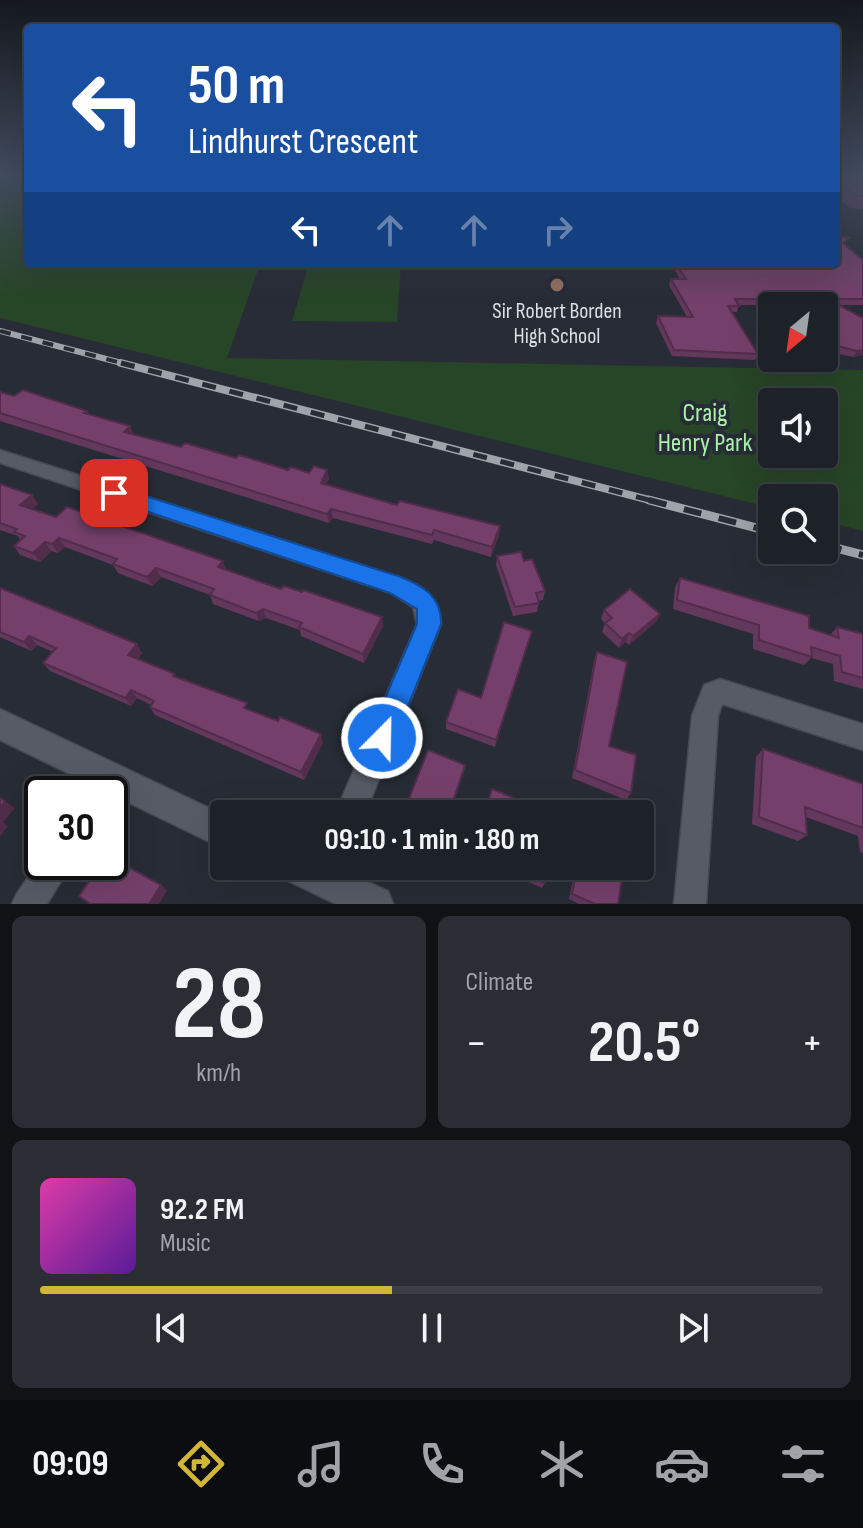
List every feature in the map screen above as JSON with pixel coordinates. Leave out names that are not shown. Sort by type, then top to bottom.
[{"type":"street","points":[[0,456],[398,586],[426,602],[430,610],[429,624],[356,800]]},
{"type":"street","points":[[690,904],[705,716],[713,694],[720,691],[732,694],[863,737]]},
{"type":"street","points":[[0,724],[91,776]]},
{"type":"street","points":[[128,794],[210,826]]},
{"type":"street","points":[[28,904],[45,880]]},
{"type":"street","points":[[331,880],[375,904]]},
{"type":"green space","name":"Craig Henry Park","points":[[0,215],[24,215],[24,268],[259,268],[227,358],[758,368],[758,372],[863,370],[863,531],[838,525],[838,484],[758,484],[758,505],[0,318]]},
{"type":"green space","points":[[308,268],[401,268],[397,322],[292,321]]},
{"type":"building","points":[[840,237],[849,238],[843,243],[863,260],[863,299],[838,299],[838,292],[758,292],[758,299],[735,299],[739,306],[728,306],[758,354],[674,350],[658,316],[693,317],[671,279],[686,279],[679,268],[840,268]]},
{"type":"building","points":[[838,304],[863,318],[863,350],[838,346]]},
{"type":"building","points":[[23,390],[130,426],[124,432],[181,447],[185,443],[236,458],[239,455],[288,470],[291,467],[309,473],[314,466],[327,470],[321,483],[397,505],[400,501],[500,526],[492,547],[434,530],[432,535],[331,509],[327,514],[0,413],[0,392],[14,396]]},
{"type":"building","points":[[0,484],[32,495],[20,505],[56,517],[67,507],[223,561],[218,567],[281,589],[284,586],[303,590],[382,617],[363,654],[299,627],[302,623],[263,609],[256,613],[210,595],[214,589],[156,568],[147,577],[113,564],[117,559],[59,538],[52,544],[45,542],[33,553],[14,546],[25,536],[14,532],[17,529],[0,523]]},
{"type":"building","points":[[521,552],[524,561],[532,559],[545,591],[536,593],[539,603],[515,607],[497,556]]},
{"type":"building","points":[[680,578],[809,616],[809,628],[839,638],[837,627],[863,634],[863,678],[842,672],[840,656],[811,647],[812,657],[759,640],[759,625],[677,600]]},
{"type":"building","points":[[0,588],[137,644],[128,655],[175,674],[173,676],[247,703],[244,708],[278,721],[280,717],[321,734],[301,772],[150,707],[154,701],[131,690],[125,698],[43,663],[56,648],[29,636],[24,642],[0,632]]},
{"type":"building","points":[[630,589],[660,614],[633,636],[629,633],[622,639],[605,623],[612,618],[604,610]]},
{"type":"building","points":[[504,622],[532,631],[496,740],[446,722],[458,689],[481,698]]},
{"type":"building","points":[[597,652],[627,662],[609,746],[636,755],[631,793],[575,770]]},
{"type":"building","points":[[763,749],[863,784],[863,828],[805,807],[807,835],[759,817]]},
{"type":"building","points":[[428,750],[465,765],[454,800],[408,800]]},
{"type":"building","points":[[492,789],[519,800],[488,800]]},
{"type":"building","points":[[128,867],[161,885],[149,904],[90,904],[79,896],[90,880],[128,880]]},
{"type":"building","points":[[574,880],[622,880],[618,904],[595,904],[572,894]]},
{"type":"railway","points":[[0,331],[129,365]]},
{"type":"railway","points":[[121,363],[657,502]]},
{"type":"railway","points":[[649,500],[758,528]]},
{"type":"railway","points":[[838,549],[863,555]]},
{"type":"place","name":"Sir Robert Borden High School","points":[[557,285]]},
{"type":"route","points":[[114,493],[398,586],[426,602],[430,610],[429,624],[382,738]]}]
